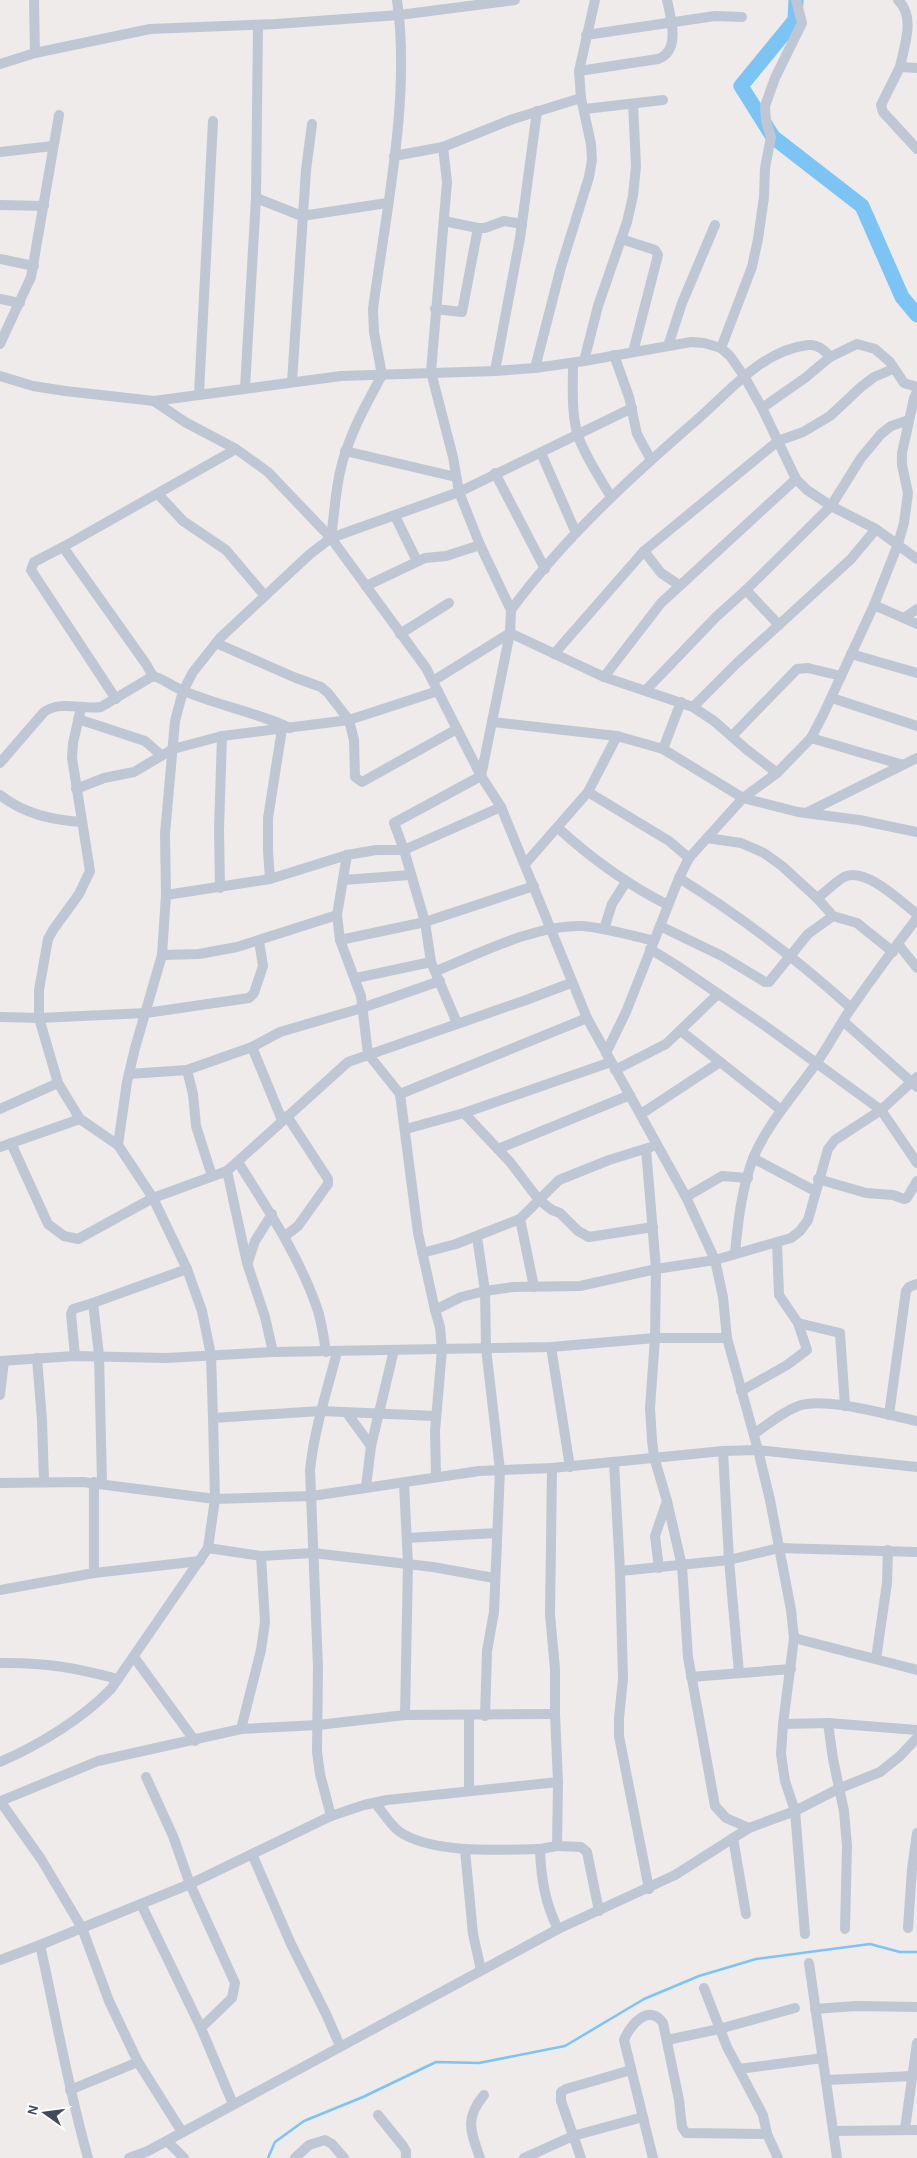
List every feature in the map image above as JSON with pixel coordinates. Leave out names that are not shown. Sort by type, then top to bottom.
[{"type":"street","points":[[34,0],[34,53]]},
{"type":"street","points":[[331,538],[345,452],[366,404],[382,374],[374,332],[373,308],[394,156],[402,67],[397,0]]},
{"type":"street","points":[[0,64],[34,53],[150,28],[258,25],[399,15],[515,0]]},
{"type":"street","points":[[535,368],[561,267],[589,177],[592,160],[591,144],[581,98],[579,71],[595,0]]},
{"type":"street","points":[[579,71],[662,58],[670,49],[672,21],[667,0]]},
{"type":"street","points":[[721,348],[752,266],[758,239],[764,197],[765,168],[770,144],[765,106],[775,78],[801,27],[802,18],[796,0]]},
{"type":"street","points":[[898,0],[905,6],[908,16],[900,67],[882,105],[882,109],[917,149]]},
{"type":"street","points":[[586,35],[672,21],[715,16],[742,16]]},
{"type":"street","points":[[245,388],[256,198],[258,25]]},
{"type":"street","points":[[900,67],[917,68]]},
{"type":"street","points":[[394,156],[443,147],[467,136],[537,111],[581,98]]},
{"type":"street","points":[[584,109],[663,100]]},
{"type":"street","points":[[611,497],[578,435],[574,413],[578,362],[621,239],[633,196],[635,130],[633,104]]},
{"type":"street","points":[[495,371],[522,224],[537,111]]},
{"type":"street","points":[[0,344],[20,303],[34,266],[59,116]]},
{"type":"street","points":[[199,394],[212,121]]},
{"type":"street","points":[[292,382],[302,216],[312,124]]},
{"type":"street","points":[[0,152],[53,146]]},
{"type":"street","points":[[443,147],[447,182],[431,372],[459,492],[480,544],[511,610],[510,633],[481,776],[394,823],[425,922],[435,972],[457,1023]]},
{"type":"street","points":[[256,198],[302,216],[387,203]]},
{"type":"street","points":[[0,206],[44,206]]},
{"type":"street","points":[[444,221],[478,228],[485,228],[504,221],[522,224]]},
{"type":"street","points":[[668,346],[682,304],[716,225]]},
{"type":"street","points":[[435,309],[462,312],[478,228]]},
{"type":"street","points":[[621,239],[655,250],[658,255],[633,352]]},
{"type":"street","points":[[0,259],[34,266]]},
{"type":"street","points":[[0,299],[20,303]]},
{"type":"street","points":[[0,376],[33,386],[65,391],[154,400],[341,376],[535,368],[691,342],[704,343],[721,348],[744,376],[762,408],[796,479],[807,490],[831,506],[876,529],[917,559]]},
{"type":"street","points":[[762,408],[805,378],[830,357],[857,344],[875,349],[890,362],[904,383],[917,387]]},
{"type":"street","points":[[511,610],[576,533],[611,497],[744,376],[777,355],[795,348],[809,345],[817,346],[830,357]]},
{"type":"street","points":[[614,355],[632,408],[637,434],[651,460]]},
{"type":"street","points":[[554,654],[644,552],[778,441],[803,432],[830,416],[874,377],[893,369]]},
{"type":"street","points":[[611,1062],[626,1012],[678,878],[689,858],[743,798],[778,773],[811,738],[832,698],[874,605],[898,544],[904,523],[912,491],[902,465],[902,453],[917,392]]},
{"type":"street","points":[[154,400],[185,422],[236,449],[268,472],[331,538],[426,668],[481,776],[501,807],[571,983],[587,1018],[686,1196],[715,1260],[723,1297],[727,1338],[758,1450],[779,1548],[794,1638],[783,1724],[783,1768],[795,1811],[804,1934]]},
{"type":"street","points":[[118,1146],[129,1074],[162,955],[166,895],[165,834],[175,721],[183,691],[193,672],[216,642],[310,554],[331,538],[459,492],[632,408]]},
{"type":"street","points":[[646,690],[716,617],[831,506],[861,458],[881,434],[891,426],[909,420]]},
{"type":"street","points":[[116,699],[31,570],[34,562],[236,449]]},
{"type":"street","points":[[345,452],[456,477]]},
{"type":"street","points":[[541,453],[576,533]]},
{"type":"street","points":[[496,473],[545,569]]},
{"type":"street","points":[[604,677],[661,602],[796,479]]},
{"type":"street","points":[[158,494],[183,521],[226,550],[266,596]]},
{"type":"street","points":[[395,516],[417,561]]},
{"type":"street","points":[[693,707],[778,625],[851,559],[876,529]]},
{"type":"street","points":[[366,586],[425,558],[446,556],[480,544]]},
{"type":"street","points":[[63,547],[136,649],[152,676],[162,679],[183,691],[262,716],[286,728]]},
{"type":"street","points":[[644,552],[660,573],[679,585]]},
{"type":"street","points":[[746,590],[778,625]]},
{"type":"street","points":[[400,634],[449,603]]},
{"type":"street","points":[[874,605],[917,624]]},
{"type":"street","points":[[904,618],[917,609]]},
{"type":"street","points":[[510,633],[604,677],[693,707],[778,773]]},
{"type":"street","points":[[433,681],[510,633]]},
{"type":"street","points":[[216,642],[320,687],[336,701],[349,720],[354,740],[355,777],[362,782],[457,730]]},
{"type":"street","points":[[851,654],[917,673]]},
{"type":"street","points":[[732,736],[797,669],[808,668],[841,676]]},
{"type":"street","points":[[0,763],[44,712],[51,707],[60,705],[81,708],[102,707],[152,676]]},
{"type":"street","points":[[76,789],[104,778],[134,772],[173,749],[222,736],[349,720],[438,691]]},
{"type":"street","points":[[832,698],[917,726]]},
{"type":"street","points":[[663,750],[681,702]]},
{"type":"street","points":[[0,1762],[77,1720],[93,1707],[118,1679],[208,1548],[215,1499],[211,1355],[202,1311],[187,1268],[153,1198],[118,1146],[80,1119],[58,1083],[40,1018],[38,990],[48,939],[52,930],[79,894],[90,871],[91,864],[76,789],[72,758],[73,743],[81,708]]},
{"type":"street","points":[[78,719],[145,741],[160,755]]},
{"type":"street","points":[[493,722],[617,736],[663,750],[743,798],[806,813],[859,820],[917,832]]},
{"type":"street","points":[[270,879],[268,818],[286,728]]},
{"type":"street","points":[[220,888],[222,736]]},
{"type":"street","points":[[525,864],[588,792],[617,736]]},
{"type":"street","points":[[811,738],[900,764]]},
{"type":"street","points":[[806,813],[900,764],[917,758]]},
{"type":"street","points":[[588,792],[669,841],[689,858]]},
{"type":"street","points":[[0,796],[24,810],[40,816],[82,822]]},
{"type":"street","points":[[166,895],[270,879],[347,855],[369,851],[404,850],[501,807]]},
{"type":"street","points":[[558,828],[588,855],[626,882],[668,905]]},
{"type":"street","points":[[707,838],[741,843],[764,853],[782,866],[817,898],[833,916],[857,923],[896,948],[917,968]]},
{"type":"street","points":[[347,855],[337,915],[340,940],[356,978],[368,1054],[400,1094],[422,1253],[440,1327],[442,1350],[435,1416],[436,1476]]},
{"type":"street","points":[[735,1253],[740,1210],[753,1158],[763,1137],[816,1064],[851,1008],[917,917],[872,880],[862,875],[851,874],[843,877],[817,898]]},
{"type":"street","points":[[343,880],[410,875]]},
{"type":"street","points":[[678,878],[744,920],[818,977],[851,1008]]},
{"type":"street","points":[[604,929],[612,904],[626,882]]},
{"type":"street","points":[[340,940],[425,922],[534,886]]},
{"type":"street","points":[[162,955],[199,954],[237,948],[337,915]]},
{"type":"street","points":[[660,926],[722,956],[769,982],[808,934],[833,916]]},
{"type":"street","points":[[129,1074],[187,1070],[252,1047],[280,1032],[362,1008],[435,972],[483,952],[549,928],[582,926],[604,929],[652,945],[881,1110],[917,1162]]},
{"type":"street","points":[[0,1017],[40,1018],[146,1012],[252,996],[263,966],[258,941]]},
{"type":"street","points":[[356,978],[435,972]]},
{"type":"street","points":[[11,1143],[43,1216],[53,1229],[64,1236],[78,1239],[153,1198],[227,1171],[348,1062],[571,983]]},
{"type":"street","points":[[406,1129],[464,1113],[666,1044],[718,994]]},
{"type":"street","points":[[400,1094],[587,1018]]},
{"type":"street","points":[[435,1310],[461,1297],[484,1291],[513,1287],[580,1286],[656,1269],[715,1260],[791,1238],[800,1231],[808,1220],[828,1148],[835,1140],[881,1110],[915,1082],[843,1021]]},
{"type":"street","points":[[681,1031],[781,1110]]},
{"type":"street","points":[[252,1047],[285,1118],[328,1179],[328,1184],[298,1226],[285,1236]]},
{"type":"street","points":[[641,1114],[720,1062]]},
{"type":"street","points":[[187,1070],[193,1094],[196,1126],[212,1176]]},
{"type":"street","points":[[0,1109],[58,1083]]},
{"type":"street","points":[[498,1149],[630,1095]]},
{"type":"street","points":[[464,1113],[498,1149],[539,1200],[552,1210],[560,1213],[578,1231],[589,1236],[653,1227]]},
{"type":"street","points":[[0,1147],[80,1119]]},
{"type":"street","points":[[422,1253],[478,1237],[520,1219],[565,1177],[609,1160],[658,1145]]},
{"type":"street","points":[[646,1149],[656,1269],[655,1338],[650,1408],[654,1457],[667,1501],[682,1566],[691,1677],[715,1806],[726,1818],[749,1828]]},
{"type":"street","points":[[753,1158],[815,1191]]},
{"type":"street","points":[[238,1162],[285,1236],[318,1312],[332,1352],[310,1470],[318,1658],[317,1752],[320,1774],[331,1816]]},
{"type":"street","points":[[227,1171],[247,1263],[265,1317],[273,1352]]},
{"type":"street","points":[[686,1196],[722,1176],[748,1178]]},
{"type":"street","points":[[818,1179],[866,1193],[893,1195],[904,1199],[907,1198],[917,1181]]},
{"type":"street","points":[[247,1263],[255,1241],[272,1214]]},
{"type":"street","points":[[520,1219],[534,1287]]},
{"type":"street","points":[[478,1237],[484,1291],[486,1348],[500,1470],[494,1612],[487,1651],[485,1716]]},
{"type":"street","points":[[741,1391],[806,1352],[808,1346],[798,1323],[779,1295],[777,1243]]},
{"type":"street","points":[[75,1356],[71,1311],[73,1309],[187,1268]]},
{"type":"street","points":[[889,1415],[906,1291],[909,1287],[917,1284]]},
{"type":"street","points":[[93,1303],[99,1356],[98,1483],[94,1573]]},
{"type":"street","points":[[798,1323],[840,1333],[845,1406]]},
{"type":"street","points":[[0,1395],[2,1361],[36,1358],[99,1356],[166,1358],[273,1352],[551,1347],[655,1338],[727,1338]]},
{"type":"street","points":[[551,1347],[570,1467]]},
{"type":"street","points":[[366,1487],[371,1446],[394,1350]]},
{"type":"street","points":[[36,1358],[42,1420],[44,1481]]},
{"type":"street","points":[[754,1434],[798,1406],[814,1404],[845,1406],[917,1421]]},
{"type":"street","points":[[213,1418],[321,1411],[435,1416]]},
{"type":"street","points":[[348,1413],[371,1446]]},
{"type":"street","points":[[0,1483],[44,1481],[98,1483],[215,1499],[312,1496],[479,1471],[570,1467],[654,1457],[758,1450],[917,1467]]},
{"type":"street","points":[[723,1451],[729,1560],[739,1673]]},
{"type":"street","points":[[614,1462],[623,1678],[619,1736],[649,1889]]},
{"type":"street","points":[[552,1468],[550,1615],[555,1669],[558,1782],[556,1846]]},
{"type":"street","points":[[404,1483],[408,1564],[405,1715]]},
{"type":"street","points":[[660,1568],[655,1536],[667,1501]]},
{"type":"street","points":[[407,1538],[497,1533]]},
{"type":"street","points":[[208,1548],[262,1556],[313,1553],[408,1564],[494,1578]]},
{"type":"street","points":[[620,1571],[729,1560],[779,1548],[917,1552]]},
{"type":"street","points":[[876,1659],[887,1583],[888,1550]]},
{"type":"street","points":[[241,1730],[261,1650],[265,1622],[262,1556]]},
{"type":"street","points":[[0,1590],[94,1573],[200,1561]]},
{"type":"street","points":[[794,1638],[917,1670]]},
{"type":"street","points":[[134,1657],[195,1741]]},
{"type":"street","points":[[0,1662],[36,1662],[79,1669],[118,1679]]},
{"type":"street","points":[[691,1677],[791,1669]]},
{"type":"street","points":[[182,2132],[138,2062],[109,2001],[82,1928],[42,1859],[0,1801],[98,1760],[241,1730],[405,1715],[485,1716],[555,1714]]},
{"type":"street","points":[[469,1716],[469,1791]]},
{"type":"street","points":[[783,1724],[828,1723],[917,1730]]},
{"type":"street","points":[[828,1723],[838,1789],[844,1812],[847,1846],[845,1929]]},
{"type":"street","points":[[129,2158],[167,2141],[558,1929],[649,1889],[698,1862],[749,1828],[795,1811],[838,1789],[880,1772],[900,1756],[917,1738]]},
{"type":"street","points":[[146,1777],[173,1836],[190,1884],[235,1983],[232,1998],[201,2028]]},
{"type":"street","points":[[0,1960],[190,1884],[331,1816],[375,1803],[558,1782]]},
{"type":"street","points":[[375,1803],[402,1833],[433,1844],[465,1850],[540,1849],[556,1846],[581,1847],[587,1852],[599,1911]]},
{"type":"street","points":[[908,1928],[917,1833]]},
{"type":"street","points":[[733,1838],[746,1914]]},
{"type":"street","points":[[540,1849],[544,1894],[558,1929]]},
{"type":"street","points":[[465,1850],[473,1934],[481,1970]]},
{"type":"street","points":[[252,1854],[291,1944],[340,2046]]},
{"type":"street","points":[[142,1904],[201,2028],[234,2104]]},
{"type":"street","points":[[40,1945],[70,2090],[88,2158]]},
{"type":"street","points":[[809,1964],[837,2158]]},
{"type":"street","points":[[704,1988],[719,2029],[763,2115],[767,2134],[778,2158]]},
{"type":"street","points":[[815,2008],[917,2007]]},
{"type":"street","points":[[667,2040],[719,2029],[796,2008]]},
{"type":"street","points":[[653,2158],[624,2040],[635,2024],[647,2015],[652,2014],[659,2017],[663,2023],[682,2127],[686,2133],[767,2134]]},
{"type":"street","points":[[906,2128],[917,2043]]},
{"type":"street","points":[[739,2069],[823,2058]]},
{"type":"street","points":[[70,2090],[138,2062]]},
{"type":"street","points":[[581,2158],[561,2101],[561,2092],[631,2070]]},
{"type":"street","points":[[826,2080],[912,2076]]},
{"type":"street","points":[[480,2158],[470,2123],[476,2104],[484,2095]]},
{"type":"street","points":[[378,2115],[406,2150],[406,2158]]},
{"type":"street","points":[[524,2158],[574,2136],[643,2117]]},
{"type":"street","points":[[834,2131],[906,2128],[917,2130]]},
{"type":"street","points":[[294,2158],[309,2145],[320,2140],[332,2144],[344,2158]]},
{"type":"street","points":[[167,2141],[184,2158]]},
{"type":"waterway","points":[[796,0],[795,20],[741,86],[773,137],[862,206],[902,297],[917,315]]},
{"type":"waterway","points":[[268,2158],[275,2142],[304,2121],[363,2097],[436,2062],[479,2063],[565,2046],[644,1999],[699,1976],[756,1959],[870,1944],[900,1952],[917,1952]]}]
